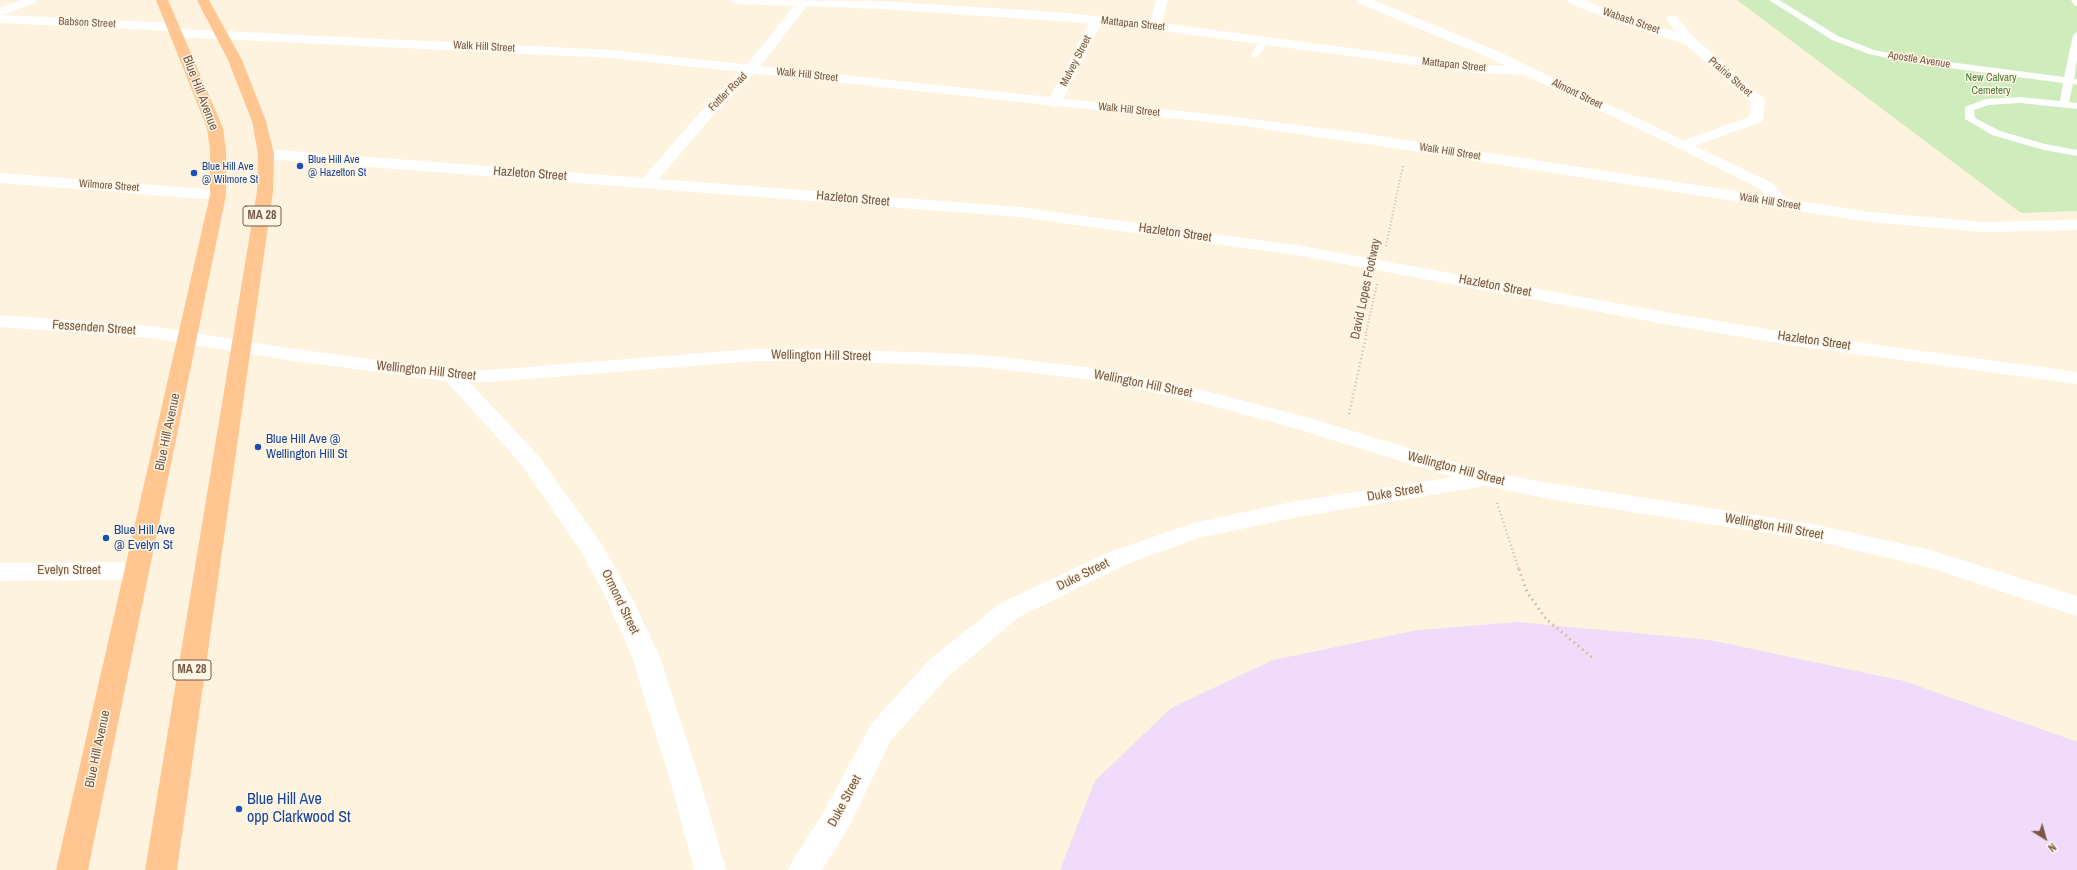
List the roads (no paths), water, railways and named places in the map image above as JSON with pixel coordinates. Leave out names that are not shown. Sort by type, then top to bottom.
[{"type":"highway","name":"Blue Hill Avenue","points":[[72,870],[218,195],[218,150],[215,128],[203,95],[162,0]]},
{"type":"highway","name":"MA 28","points":[[161,870],[264,202],[266,154],[255,109],[235,60],[203,0]]},
{"type":"street","points":[[0,12],[32,0]]},
{"type":"street","name":"Mattapan Street","points":[[736,0],[985,5],[1476,69],[1528,71]]},
{"type":"street","points":[[1155,26],[1162,0]]},
{"type":"street","name":"Almont Street","points":[[1362,0],[1528,71],[1684,145],[1766,186],[1783,204]]},
{"type":"street","name":"Wabash Street","points":[[1573,0],[1617,18],[1690,41]]},
{"type":"street","name":"Fottler Road","points":[[648,182],[708,112],[751,69],[804,2]]},
{"type":"street","name":"Babson Street","points":[[0,19],[175,30]]},
{"type":"street","name":"Prairie Street","points":[[1672,19],[1690,41],[1758,101],[1756,119],[1684,145]]},
{"type":"street","name":"Mulvey Street","points":[[1054,102],[1097,20]]},
{"type":"street","name":"Walk Hill Street","points":[[175,30],[222,35],[611,54],[1244,122],[1407,145],[1870,217],[1983,226],[2077,225]]},
{"type":"street","name":"Hazleton Street","points":[[266,154],[648,182],[1019,212],[1288,248],[1382,264],[1667,319],[1790,339],[2077,378]]},
{"type":"street","name":"Wilmore Street","points":[[0,178],[218,195]]},
{"type":"street","name":"Fessenden Street","points":[[0,321],[151,332],[187,338]]},
{"type":"street","name":"Wellington Hill Street","points":[[187,338],[288,354],[452,376],[490,376],[753,355],[833,355],[983,362],[1108,376],[1205,397],[1344,436],[1486,479],[1556,492],[1812,532],[1930,559],[2077,606]]},
{"type":"street","name":"Ormond Street","points":[[452,376],[530,460],[594,552],[620,600],[646,657],[687,787],[710,870]]},
{"type":"street","name":"Duke Street","points":[[804,870],[836,820],[882,732],[939,668],[1010,610],[1116,559],[1193,531],[1297,509],[1486,479]]},
{"type":"street","name":"Evelyn Street","points":[[0,572],[137,571]]},
{"type":"lane","name":"Apostle Avenue","points":[[1772,0],[1835,38],[1872,52],[1911,60],[2072,81]]},
{"type":"lane","points":[[2064,104],[2072,81],[2077,35]]},
{"type":"lane","points":[[1255,55],[1264,42]]},
{"type":"lane","points":[[2077,106],[2020,100],[1986,102],[1969,109],[1970,118],[1996,133],[2044,147],[2077,153]]},
{"type":"place","name":"Blue Hill Ave @ Hazelton St","points":[[300,166]]},
{"type":"place","name":"Blue Hill Ave @ Wilmore St","points":[[194,173]]},
{"type":"place","name":"Blue Hill Ave @ Wellington Hill St","points":[[258,447]]},
{"type":"place","name":"Blue Hill Ave @ Evelyn St","points":[[106,538]]},
{"type":"place","name":"Blue Hill Ave opp Clarkwood St","points":[[239,809]]},
{"type":"park label","name":"New Calvary Cemetery","points":[[1991,84]]}]
